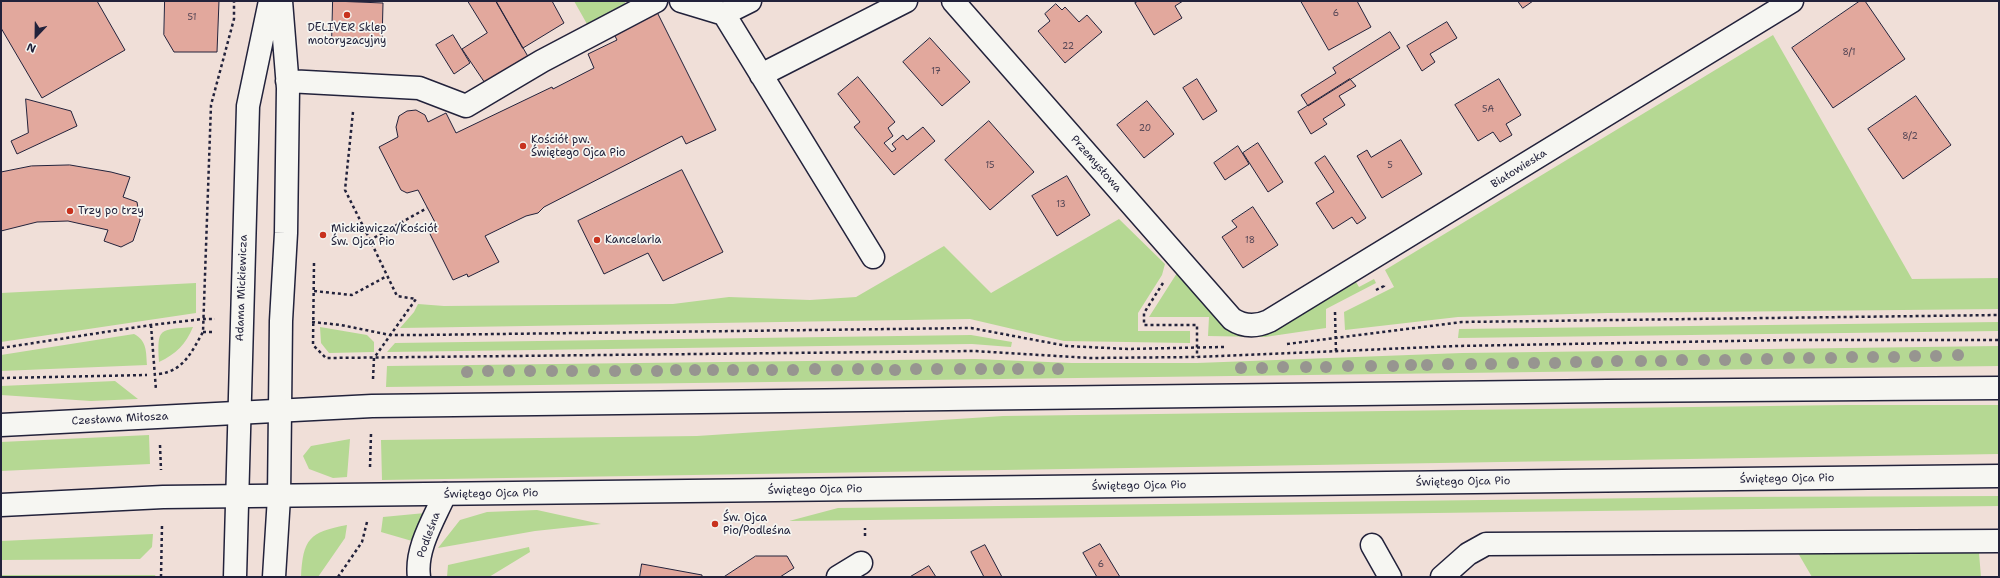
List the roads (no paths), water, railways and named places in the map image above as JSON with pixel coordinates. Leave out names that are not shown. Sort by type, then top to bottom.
[{"type":"main road","name":"Adama Mickiewicza","points":[[235,577],[248,106],[270,1]]},
{"type":"main road","points":[[274,577],[279,497],[281,321],[286,226],[287,81],[281,1]]},
{"type":"main road","points":[[287,81],[419,88],[466,106],[542,61],[656,1]]},
{"type":"main road","points":[[681,1],[724,14],[874,257]]},
{"type":"main road","points":[[724,14],[750,1]]},
{"type":"main road","points":[[761,75],[906,1]]},
{"type":"main road","name":"Przemysłowa","points":[[953,1],[1232,319],[1241,324]]},
{"type":"main road","name":"Białowieska","points":[[1241,324],[1261,324],[1269,321],[1792,1]]},
{"type":"main road","points":[[280,410],[372,406],[1416,393],[1999,388]]},
{"type":"main road","name":"Czesława Miłosza","points":[[1,425],[158,418],[280,410]]},
{"type":"main road","name":"Świętego Ojca Pio","points":[[238,497],[1999,476]]},
{"type":"main road","name":"Podleśna","points":[[419,577],[420,556],[431,524],[445,494]]},
{"type":"main road","points":[[1,505],[162,497],[238,497]]},
{"type":"main road","points":[[1442,577],[1468,554],[1486,544],[1999,541]]},
{"type":"main road","points":[[1372,545],[1390,577]]},
{"type":"main road","points":[[838,577],[861,563]]},
{"type":"place","name":"DELIVER Sklep motoryzacyjny","points":[[347,15]]},
{"type":"place","name":"Kościół pw. Świętego Ojca Pio","points":[[523,146]]},
{"type":"place","name":"Trzy po trzy","points":[[70,211]]},
{"type":"place","name":"Mickiewicza/Kościół Św. Ojca Pio","points":[[323,235]]},
{"type":"place","name":"Kancelaria","points":[[597,240]]},
{"type":"place","name":"Św. Ojca Pio/Podleśna","points":[[715,524]]}]
